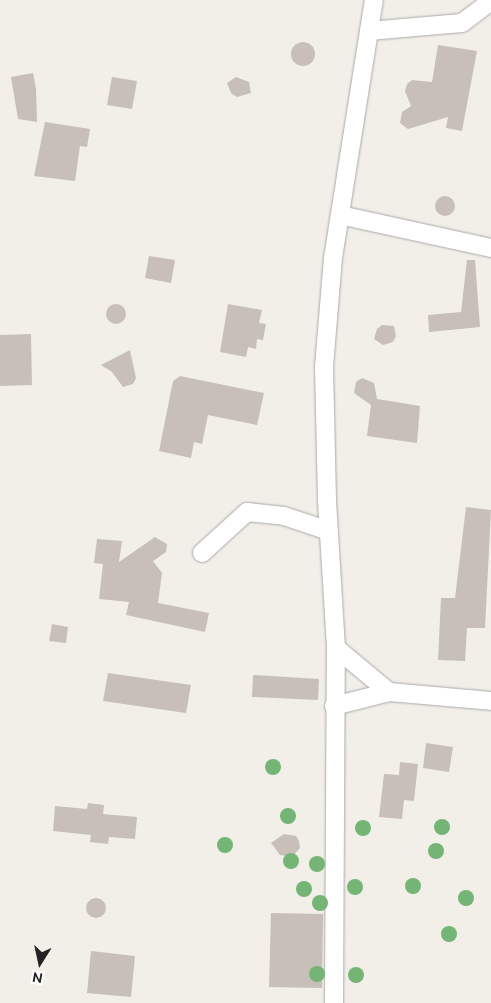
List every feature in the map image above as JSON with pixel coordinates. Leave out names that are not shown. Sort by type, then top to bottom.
[{"type":"street","points":[[334,1003],[334,706],[336,648],[329,531],[324,367],[340,215],[374,0]]},
{"type":"street","points":[[369,31],[462,23],[491,1]]},
{"type":"street","points":[[340,215],[491,248]]},
{"type":"street","points":[[202,553],[247,512],[284,516],[329,531]]},
{"type":"street","points":[[336,648],[389,692]]},
{"type":"street","points":[[334,706],[389,692],[491,701]]},
{"type":"building","points":[[303,42],[311,46],[315,54],[311,62],[303,66],[295,62],[291,54],[295,46]]},
{"type":"building","points":[[438,45],[477,51],[462,131],[446,128],[448,117],[408,129],[400,123],[402,112],[411,106],[405,91],[407,84],[412,80],[432,82]]},
{"type":"building","points":[[33,73],[36,89],[37,122],[18,119],[11,77]]},
{"type":"building","points":[[112,77],[137,81],[132,109],[107,105]]},
{"type":"building","points":[[236,77],[249,82],[251,93],[237,97],[231,93],[227,83]]},
{"type":"building","points":[[45,122],[90,129],[87,147],[80,146],[75,181],[34,176]]},
{"type":"building","points":[[445,196],[452,199],[455,206],[452,213],[445,216],[438,213],[435,206],[438,199]]},
{"type":"building","points":[[149,256],[175,260],[171,283],[145,278]]},
{"type":"building","points":[[467,260],[475,260],[480,327],[429,332],[428,315],[461,312]]},
{"type":"building","points":[[112,304],[120,304],[126,310],[126,318],[120,324],[112,324],[106,318],[106,310]]},
{"type":"building","points":[[228,304],[262,310],[259,323],[266,324],[263,340],[257,339],[256,349],[248,347],[246,357],[220,352]]},
{"type":"building","points":[[382,325],[394,326],[396,336],[393,342],[383,345],[374,339],[377,329]]},
{"type":"building","points":[[31,334],[32,385],[0,386],[0,335]]},
{"type":"building","points":[[130,350],[136,378],[133,384],[123,387],[112,372],[101,365]]},
{"type":"building","points":[[180,376],[264,393],[257,425],[208,415],[202,444],[194,442],[191,458],[159,451],[173,381]]},
{"type":"building","points":[[362,378],[374,383],[377,399],[420,406],[417,443],[367,436],[371,405],[354,393],[356,382]]},
{"type":"building","points":[[466,507],[491,510],[485,628],[467,628],[465,661],[438,660],[441,598],[455,598]]},
{"type":"building","points":[[155,537],[167,544],[166,552],[153,561],[162,573],[158,603],[209,613],[205,632],[126,615],[129,602],[99,599],[103,564],[94,563],[97,539],[122,541],[119,562]]},
{"type":"building","points":[[52,624],[68,627],[66,643],[49,641]]},
{"type":"building","points":[[108,673],[191,685],[186,713],[103,701]]},
{"type":"building","points":[[253,675],[319,679],[318,700],[252,697]]},
{"type":"building","points":[[426,743],[453,747],[449,772],[423,768]]},
{"type":"building","points":[[400,762],[418,764],[414,801],[404,800],[402,819],[379,817],[384,774],[399,775]]},
{"type":"building","points":[[88,803],[104,805],[103,814],[137,817],[135,839],[109,837],[108,844],[90,842],[91,835],[53,831],[55,806],[87,809]]},
{"type":"building","points":[[284,834],[296,836],[299,841],[300,848],[292,857],[280,855],[271,843]]},
{"type":"building","points":[[96,898],[103,901],[106,908],[103,915],[96,918],[89,915],[86,908],[89,901]]},
{"type":"building","points":[[271,913],[323,914],[322,988],[269,987]]},
{"type":"building","points":[[91,951],[135,956],[131,997],[87,993]]}]
